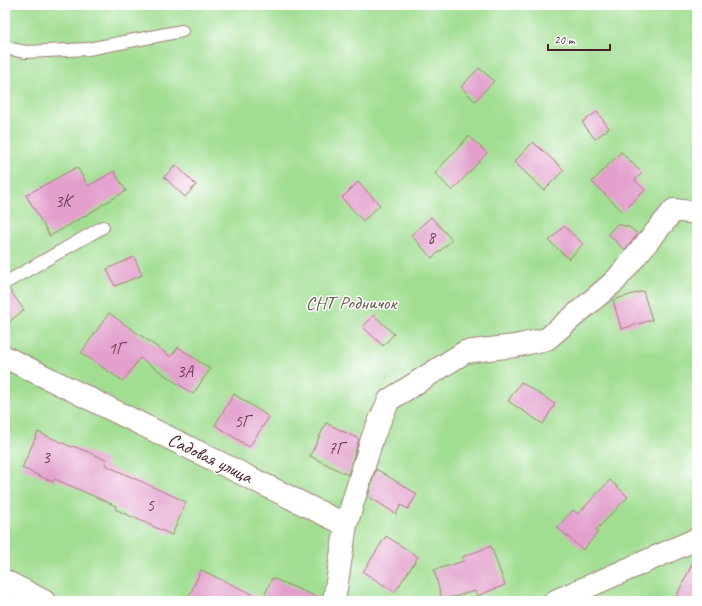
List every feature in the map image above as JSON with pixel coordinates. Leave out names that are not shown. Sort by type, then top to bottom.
[{"type":"street","points":[[334,601],[346,525],[373,436],[389,400],[465,352],[516,346],[547,339],[615,281],[674,210],[697,213]]},
{"type":"street","name":"Садовая улица","points":[[5,357],[346,525]]},
{"type":"street","points":[[555,601],[697,538]]},
{"type":"street","points":[[5,581],[44,601]]},
{"type":"lane","points":[[5,48],[26,52],[88,49],[182,31]]},
{"type":"lane","points":[[5,283],[103,227]]},
{"type":"green space","name":"СНТ Родничок","points":[[5,5],[697,5],[697,601],[5,601]]},
{"type":"building","points":[[479,68],[494,81],[475,101],[461,87]]},
{"type":"building","points":[[597,112],[609,128],[595,139],[582,122]]},
{"type":"building","points":[[469,136],[487,153],[452,191],[435,173]]},
{"type":"building","points":[[533,142],[564,170],[544,190],[514,162]]},
{"type":"building","points":[[621,152],[642,173],[635,180],[645,190],[623,212],[592,182]]},
{"type":"building","points":[[176,165],[196,185],[185,197],[164,177]]},
{"type":"building","points":[[77,167],[88,186],[114,171],[126,191],[50,236],[26,195]]},
{"type":"building","points":[[358,182],[380,205],[363,221],[342,198]]},
{"type":"building","points":[[431,217],[452,240],[432,258],[411,235]]},
{"type":"building","points":[[617,224],[629,227],[638,234],[625,250],[608,234]]},
{"type":"building","points":[[564,226],[583,244],[569,259],[549,241]]},
{"type":"building","points":[[134,257],[142,275],[115,286],[107,269]]},
{"type":"building","points":[[9,289],[24,310],[5,325],[5,290]]},
{"type":"building","points":[[643,291],[652,320],[621,329],[613,300]]},
{"type":"building","points":[[109,313],[171,357],[178,347],[210,369],[193,394],[140,358],[123,381],[81,353]]},
{"type":"building","points":[[374,315],[394,334],[383,346],[363,327]]},
{"type":"building","points":[[521,382],[555,404],[543,424],[508,401]]},
{"type":"building","points":[[234,394],[269,417],[249,447],[215,425]]},
{"type":"building","points":[[326,423],[359,439],[348,475],[310,456]]},
{"type":"building","points":[[38,432],[107,460],[105,465],[186,502],[172,535],[115,509],[116,506],[55,479],[53,482],[22,468]]},
{"type":"building","points":[[376,469],[417,494],[408,509],[401,505],[396,514],[368,496]]},
{"type":"building","points":[[610,480],[628,497],[596,530],[598,532],[583,550],[557,527],[573,510],[578,514]]},
{"type":"building","points":[[386,536],[418,557],[395,592],[363,572]]},
{"type":"building","points":[[491,546],[505,585],[477,596],[475,591],[442,600],[434,570],[464,561],[462,557]]},
{"type":"building","points":[[697,554],[697,601],[674,601]]},
{"type":"building","points":[[201,570],[263,599],[272,578],[322,599],[322,601],[187,601]]}]
